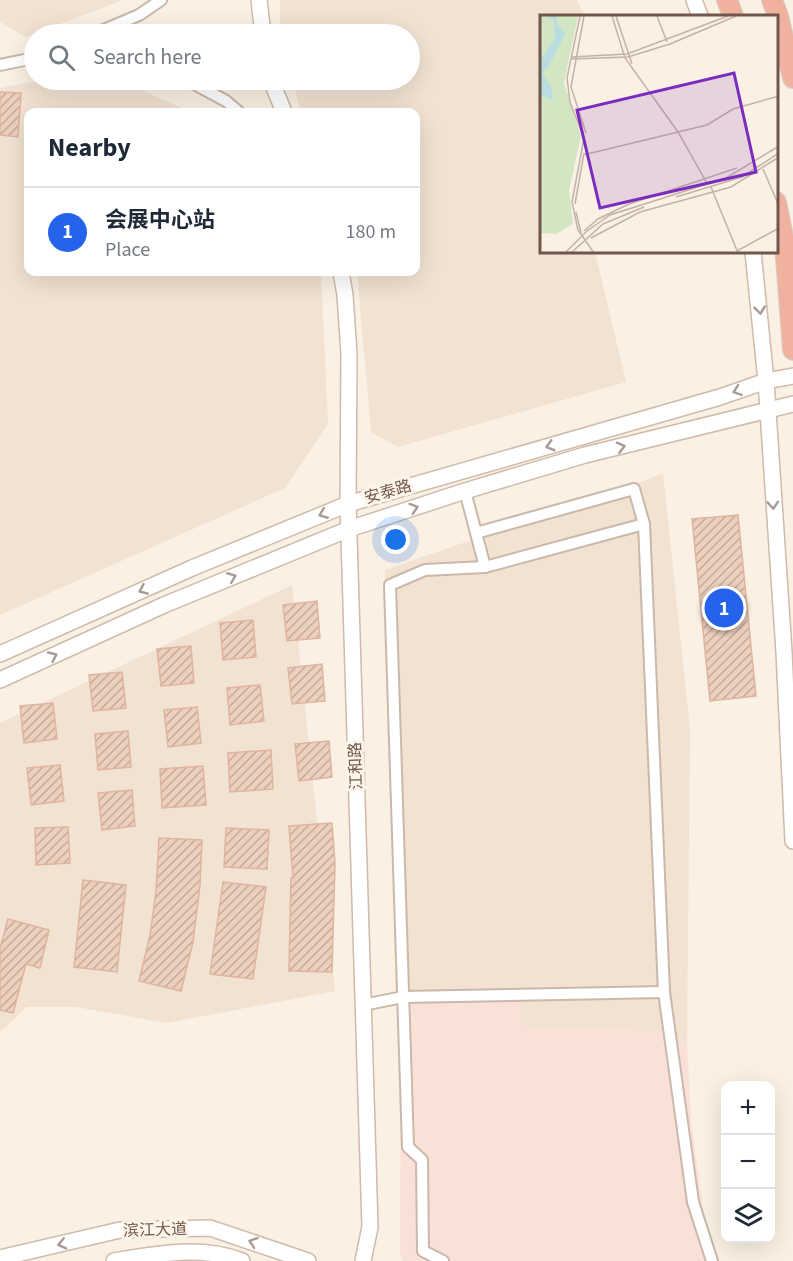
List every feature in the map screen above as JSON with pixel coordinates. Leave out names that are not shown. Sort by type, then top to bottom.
[{"type":"highway","points":[[727,0],[733,15]]},
{"type":"highway","points":[[777,5],[793,78]]},
{"type":"highway","points":[[778,208],[785,246],[793,350]]},
{"type":"main road","points":[[259,0],[262,24]]},
{"type":"main road","points":[[694,0],[700,15]]},
{"type":"main road","points":[[275,90],[282,108]]},
{"type":"main road","points":[[753,254],[766,381],[766,409],[784,652],[793,841]]},
{"type":"main road","name":"江和路","points":[[342,276],[349,354],[348,504],[370,1227],[363,1261]]},
{"type":"main road","name":"安泰路","points":[[0,654],[192,568],[348,504],[720,397],[766,381],[793,376]]},
{"type":"main road","name":"安泰路","points":[[0,680],[164,605],[349,529],[585,455],[793,404]]},
{"type":"main road","name":"滨江大道","points":[[0,1258],[120,1230],[210,1228],[308,1261]]},
{"type":"main road","name":"滨江大道","points":[[114,1261],[186,1251],[228,1255],[242,1261]]},
{"type":"street","points":[[118,24],[139,15],[161,0]]},
{"type":"street","points":[[0,65],[24,60]]},
{"type":"street","points":[[206,90],[235,108]]},
{"type":"street","points":[[476,533],[634,489],[644,524],[664,992],[693,1202],[712,1261]]},
{"type":"street","points":[[465,491],[485,567]]},
{"type":"street","points":[[443,1261],[423,1251],[422,1160],[408,1147],[390,585],[424,570],[485,567],[644,524]]},
{"type":"street","points":[[363,1005],[403,997],[664,992]]},
{"type":"shaded area","points":[[0,0],[123,0],[59,24],[24,24],[24,36],[0,22]]},
{"type":"shaded area","points":[[280,0],[577,0],[584,15],[540,15],[540,254],[595,254],[626,382],[398,447],[371,432],[357,276],[420,276],[420,108],[300,108],[295,90],[420,90],[420,24],[280,24]]},
{"type":"shaded area","points":[[24,84],[24,90],[142,90],[181,108],[24,108],[24,276],[321,276],[328,424],[285,488],[0,615],[0,88]]},
{"type":"shaded area","points":[[663,474],[690,729],[687,1042],[667,1041],[667,1032],[522,1027],[518,1000],[401,1003],[385,570]]},
{"type":"shaded area","points":[[292,585],[335,991],[167,1023],[76,1007],[27,1007],[0,1032],[0,723]]},
{"type":"shaded area","points":[[518,1000],[522,1027],[667,1032],[668,1041],[687,1042],[691,1119],[706,1231],[717,1261],[403,1261],[400,1255],[401,1003]]},
{"type":"building","points":[[0,92],[21,93],[18,137],[0,135]]},
{"type":"building","points":[[738,515],[756,696],[710,701],[692,519]]},
{"type":"building","points":[[317,601],[320,638],[287,641],[283,605]]},
{"type":"building","points":[[253,620],[256,657],[223,660],[220,623]]},
{"type":"building","points":[[191,646],[194,683],[161,686],[157,649]]},
{"type":"building","points":[[322,664],[325,701],[292,704],[288,668]]},
{"type":"building","points":[[122,672],[126,708],[93,711],[89,675]]},
{"type":"building","points":[[260,685],[264,721],[230,725],[227,688]]},
{"type":"building","points":[[53,703],[57,739],[24,743],[20,706]]},
{"type":"building","points":[[197,707],[201,743],[168,747],[164,710]]},
{"type":"building","points":[[128,731],[131,767],[98,770],[95,734]]},
{"type":"building","points":[[329,741],[332,777],[299,781],[295,744]]},
{"type":"building","points":[[271,750],[273,789],[230,792],[228,753]]},
{"type":"building","points":[[60,765],[64,801],[31,805],[27,768]]},
{"type":"building","points":[[203,766],[206,805],[162,808],[160,769]]},
{"type":"building","points":[[132,790],[135,826],[102,830],[98,793]]},
{"type":"building","points":[[332,823],[335,864],[332,972],[289,971],[291,878],[293,878],[289,826]]},
{"type":"building","points":[[68,827],[70,863],[36,865],[35,828]]},
{"type":"building","points":[[226,828],[269,830],[267,869],[224,867]]},
{"type":"building","points":[[159,838],[202,840],[200,885],[193,942],[181,991],[139,981],[150,935],[156,892]]},
{"type":"building","points":[[83,880],[126,885],[117,972],[74,967]]},
{"type":"building","points":[[223,882],[266,887],[253,979],[210,974]]},
{"type":"building","points":[[8,919],[49,930],[40,968],[26,964],[13,1013],[0,1010],[0,948]]},
{"type":"place","name":"会展中心站","points":[[724,608]]}]
